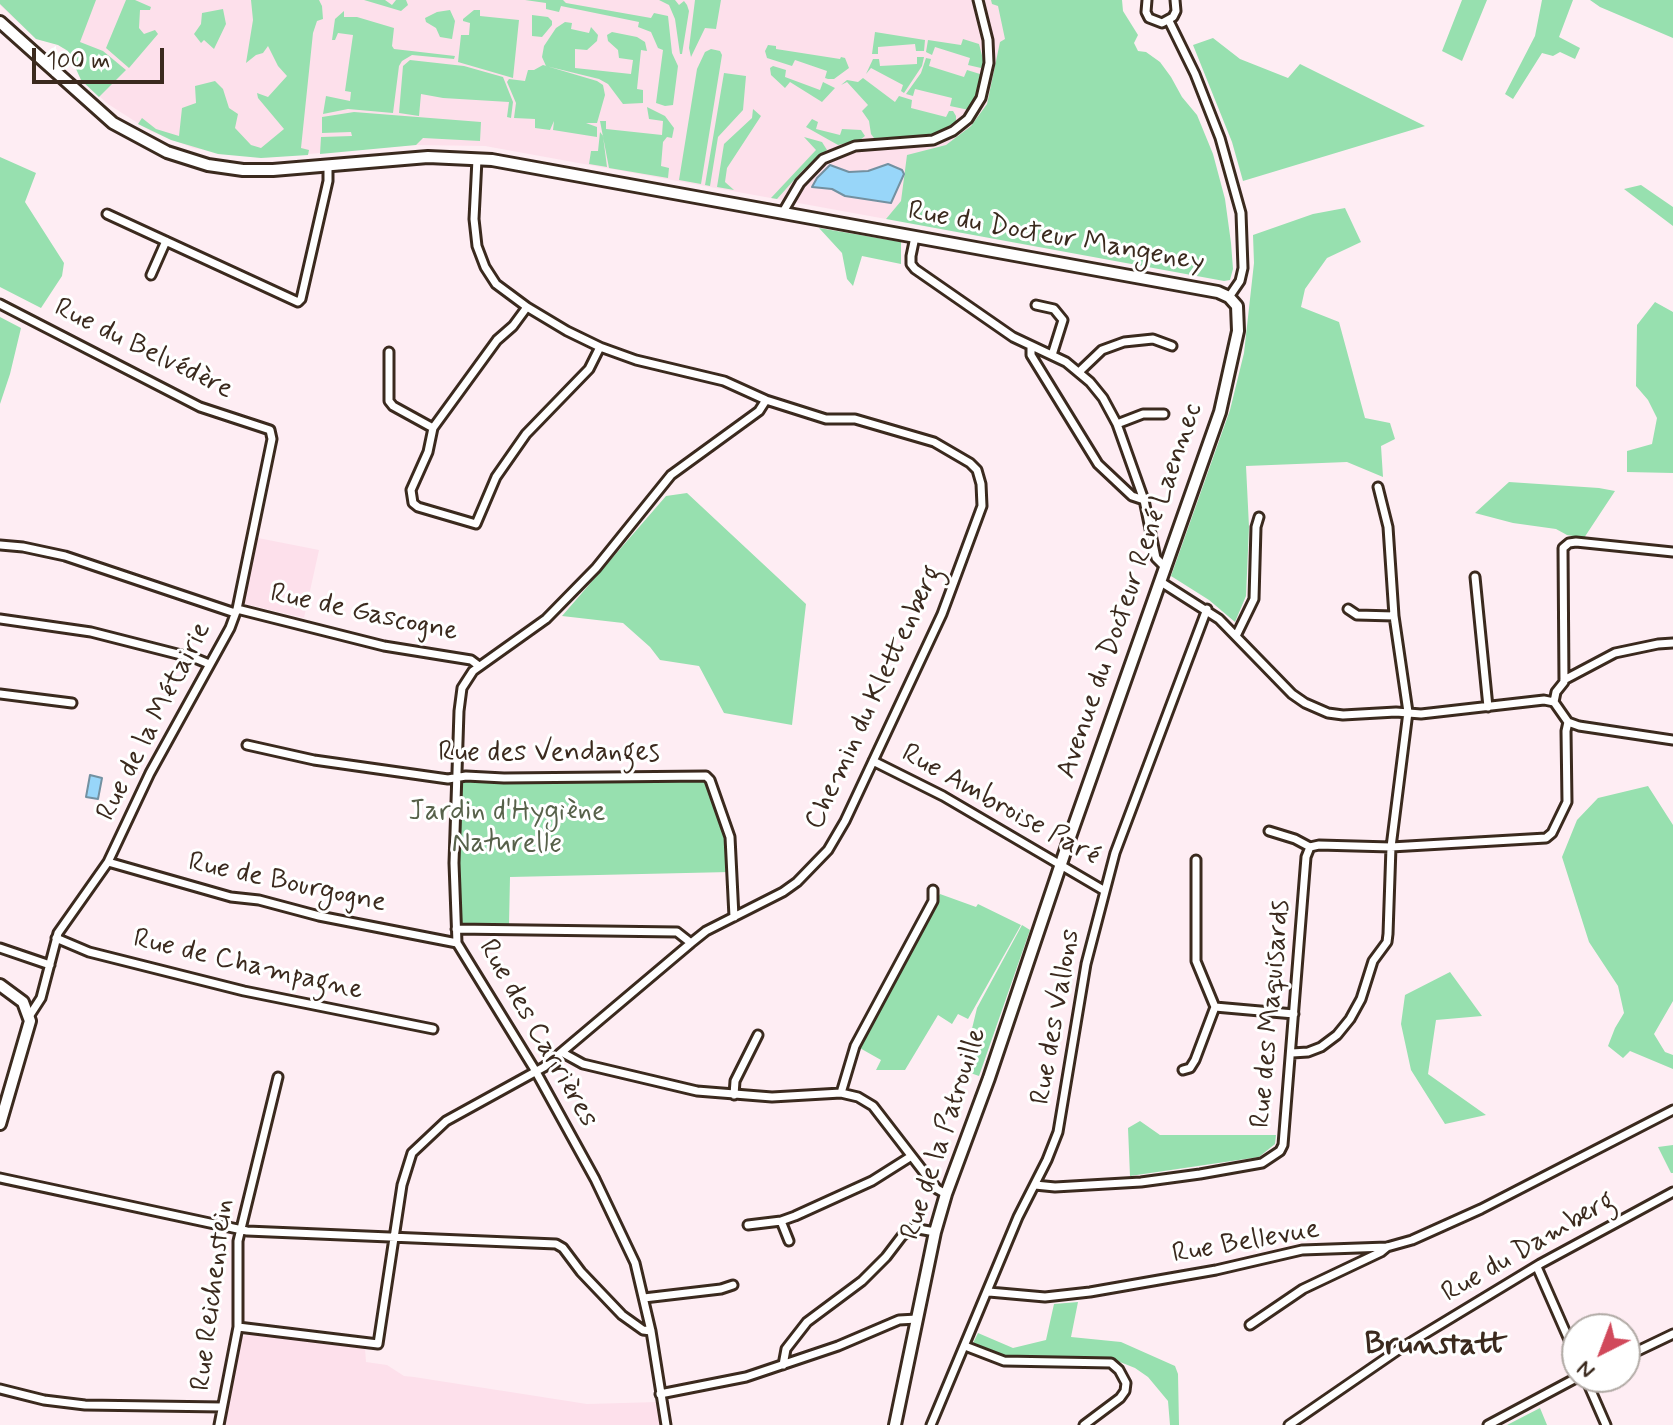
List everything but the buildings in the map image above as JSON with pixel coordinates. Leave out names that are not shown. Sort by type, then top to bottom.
[{"type":"street","points":[[783,212],[808,172],[823,159],[855,146],[933,140],[953,131],[968,119],[981,98],[989,63],[988,40],[978,0]]},
{"type":"street","points":[[1147,0],[1149,18],[1155,22],[1169,21]]},
{"type":"street","points":[[1169,21],[1176,11],[1175,0]]},
{"type":"street","points":[[1169,21],[1215,125],[1239,203],[1244,243],[1243,268],[1240,281],[1229,297]]},
{"type":"street","name":"Rue du Docteur Mangeney","points":[[0,22],[96,111],[148,144],[184,158],[225,168],[273,170],[428,157],[526,165],[1218,292],[1229,297],[1239,311],[1238,331]]},
{"type":"street","name":"Chemin du Klettenberg","points":[[238,1327],[378,1344],[393,1235],[402,1185],[412,1153],[446,1121],[544,1067],[706,931],[797,882],[828,850],[839,834],[955,582],[982,506],[977,470],[934,442],[855,419],[826,419],[766,400],[724,381],[636,360],[567,331],[527,307],[496,284],[477,246],[474,219],[477,159]]},
{"type":"street","points":[[107,214],[298,302],[328,181],[328,166]]},
{"type":"street","points":[[915,237],[911,256],[915,269],[1031,347],[1052,355],[1079,372],[1103,398],[1117,424],[1144,500],[1156,558],[1166,568]]},
{"type":"street","points":[[151,275],[166,241]]},
{"type":"street","name":"Rue du Belvédère","points":[[0,304],[200,407],[270,430]]},
{"type":"street","points":[[1036,305],[1054,309],[1063,320],[1052,355]]},
{"type":"street","points":[[527,307],[489,350],[433,428],[428,452],[411,490],[413,503],[424,510],[476,524],[496,477],[539,420],[589,369],[600,347]]},
{"type":"street","name":"Avenue du Docteur René Laennec","points":[[1061,865],[1220,412],[1238,331]]},
{"type":"street","points":[[1079,372],[1102,350],[1124,342],[1153,339],[1172,346]]},
{"type":"street","points":[[1031,347],[1031,355],[1098,464],[1132,496],[1144,500]]},
{"type":"street","points":[[389,352],[389,401],[433,428]]},
{"type":"street","name":"Rue des Carrières","points":[[666,1425],[651,1331],[635,1263],[601,1191],[535,1070],[457,943],[454,863],[462,688],[479,666],[546,619],[596,568],[671,475],[759,411],[766,400]]},
{"type":"street","points":[[1117,424],[1143,414],[1164,414]]},
{"type":"street","name":"Rue de la Métairie","points":[[30,1015],[41,998],[56,938],[108,862],[150,773],[236,611],[271,446],[270,430]]},
{"type":"street","points":[[1292,1053],[1321,1047],[1337,1035],[1361,999],[1373,961],[1387,942],[1391,847],[1408,712],[1394,616],[1388,527],[1378,487]]},
{"type":"street","points":[[1236,636],[1254,599],[1259,517]]},
{"type":"street","points":[[1554,702],[1564,680],[1563,548],[1576,542],[1673,552]]},
{"type":"street","name":"Rue de Gascogne","points":[[0,545],[65,556],[236,611],[384,646],[471,660],[479,666]]},
{"type":"street","points":[[1475,577],[1488,707]]},
{"type":"street","points":[[1161,582],[1207,609],[1292,694],[1315,708],[1343,715],[1421,714],[1544,700],[1554,702],[1568,722],[1673,740]]},
{"type":"street","name":"Rue des Vallons","points":[[931,1425],[1018,1217],[1058,1132],[1086,964],[1105,891],[1120,840],[1207,609]]},
{"type":"street","points":[[1348,609],[1357,615],[1394,616]]},
{"type":"street","points":[[0,619],[91,632],[209,664]]},
{"type":"street","points":[[1564,680],[1615,653],[1673,643]]},
{"type":"street","points":[[0,694],[72,703]]},
{"type":"street","points":[[1269,831],[1310,847],[1391,847],[1546,838],[1552,833],[1567,802],[1568,722]]},
{"type":"street","name":"Rue des Vendanges","points":[[247,745],[314,760],[448,779],[706,776],[730,837],[734,917]]},
{"type":"street","name":"Rue Ambroise Paré","points":[[873,761],[943,796],[1105,891]]},
{"type":"street","name":"Rue des Maquisards","points":[[1035,1185],[1055,1187],[1141,1182],[1200,1174],[1262,1163],[1283,1145],[1306,857],[1310,847]]},
{"type":"street","points":[[1183,1070],[1190,1068],[1195,1060],[1215,1007],[1196,961],[1196,860]]},
{"type":"street","name":"Rue de Bourgogne","points":[[108,862],[231,897],[259,900],[319,916],[457,943]]},
{"type":"street","name":"Rue de la Patrouille","points":[[895,1425],[935,1232],[946,1194],[1061,865]]},
{"type":"street","points":[[841,1093],[855,1046],[933,901],[933,890]]},
{"type":"street","points":[[456,929],[677,932],[691,943]]},
{"type":"street","name":"Rue de Champagne","points":[[56,938],[89,952],[244,991],[433,1029]]},
{"type":"street","points":[[0,948],[50,965]]},
{"type":"street","points":[[0,985],[23,1002],[30,1015],[0,1124]]},
{"type":"street","points":[[1215,1007],[1294,1014]]},
{"type":"street","points":[[734,1095],[735,1081],[758,1035]]},
{"type":"street","points":[[563,1053],[583,1064],[697,1091],[772,1097],[841,1093],[858,1097],[873,1106],[910,1157],[937,1189],[946,1194]]},
{"type":"street","name":"Rue Reichenstein","points":[[219,1425],[238,1327],[237,1265],[241,1229],[278,1077]]},
{"type":"street","name":"Rue Bellevue","points":[[989,1292],[1045,1297],[1090,1292],[1216,1270],[1302,1250],[1387,1247],[1412,1240],[1481,1209],[1673,1110]]},
{"type":"street","points":[[748,1225],[781,1221],[872,1181],[910,1157]]},
{"type":"street","points":[[0,1178],[241,1229],[556,1244],[563,1248],[622,1315],[643,1330],[651,1331]]},
{"type":"street","name":"Rue du Damberg","points":[[1289,1425],[1398,1350],[1537,1267],[1673,1192]]},
{"type":"street","points":[[781,1221],[789,1241]]},
{"type":"street","points":[[783,1365],[786,1349],[807,1322],[862,1281],[902,1236],[913,1228],[935,1232]]},
{"type":"street","points":[[1250,1325],[1303,1289],[1387,1247]]},
{"type":"street","points":[[1537,1267],[1561,1322]]},
{"type":"street","points":[[644,1298],[733,1285]]},
{"type":"street","points":[[660,1394],[709,1386],[783,1365],[899,1320],[917,1319]]},
{"type":"street","points":[[1641,1349],[1673,1334]]},
{"type":"street","points":[[965,1346],[1004,1361],[1111,1363],[1126,1383],[1120,1398],[1084,1425]]},
{"type":"street","points":[[1488,1425],[1561,1386]]},
{"type":"street","points":[[0,1389],[44,1400],[85,1405],[222,1407]]},
{"type":"street","points":[[1592,1393],[1606,1425]]},
{"type":"shaded area","points":[[0,0],[1021,0],[1054,81],[927,173],[886,219],[485,146],[416,145],[261,158],[193,148],[150,131],[108,104],[81,80],[68,51],[36,39],[0,5]]},
{"type":"shaded area","points":[[253,537],[319,550],[304,618],[241,603]]},
{"type":"shaded area","points":[[249,1334],[365,1348],[366,1362],[387,1365],[404,1376],[587,1404],[658,1402],[662,1425],[224,1425],[240,1338]]},
{"type":"green space","points":[[0,0],[96,0],[80,42],[103,51],[126,70],[99,97],[81,80],[68,51],[36,39],[0,4]]},
{"type":"green space","points":[[126,0],[135,0],[151,7],[150,10],[140,10],[139,28],[144,34],[155,30],[158,34],[129,68],[106,48]]},
{"type":"green space","points":[[251,0],[319,0],[322,6],[323,19],[317,21],[313,33],[301,148],[309,150],[308,155],[261,158],[218,154],[171,140],[138,124],[142,118],[156,129],[179,136],[182,108],[196,103],[195,86],[215,81],[223,89],[229,108],[238,114],[235,128],[251,145],[261,148],[284,129],[257,93],[268,97],[287,76],[268,46],[263,53],[246,63],[253,20]]},
{"type":"green space","points":[[364,0],[385,0],[392,5],[396,0],[406,0],[408,5],[401,11]]},
{"type":"green space","points":[[525,0],[563,0],[651,18],[654,13],[668,16],[672,53],[678,66],[673,105],[656,103],[663,50],[658,48],[651,32],[638,27],[639,22],[561,6],[559,12],[546,9],[546,3]]},
{"type":"green space","points":[[659,0],[675,0],[679,5],[684,1],[687,5],[689,11],[682,54],[675,19],[669,5]]},
{"type":"green space","points":[[695,0],[721,0],[716,29],[705,28],[691,57],[689,48]]},
{"type":"green space","points":[[991,0],[1122,0],[1123,11],[1138,35],[1134,43],[1138,51],[1146,52],[1160,62],[1171,77],[1197,115],[1213,154],[1225,199],[1231,243],[1233,269],[1230,280],[886,219],[901,201],[907,155],[946,145],[971,126],[987,104],[1000,42],[1005,39],[998,6]]},
{"type":"green space","points":[[1462,0],[1487,0],[1462,61],[1442,51]]},
{"type":"green space","points":[[1542,0],[1573,0],[1559,37],[1580,48],[1575,59],[1560,52],[1553,56],[1542,53],[1513,99],[1505,94],[1535,36]]},
{"type":"green space","points":[[1590,0],[1673,0],[1673,38],[1600,7]]},
{"type":"green space","points":[[223,9],[226,24],[214,49],[204,40],[201,43],[194,34],[201,24],[202,13]]},
{"type":"green space","points":[[450,10],[455,21],[452,39],[440,37],[436,28],[425,18]]},
{"type":"green space","points":[[474,10],[480,10],[480,16],[519,20],[513,78],[458,62],[461,35],[469,35],[470,23],[463,19]]},
{"type":"green space","points":[[344,11],[344,17],[357,17],[394,28],[394,49],[455,56],[454,59],[412,55],[402,61],[393,113],[348,109],[323,114],[326,96],[350,101],[351,92],[345,91],[353,35],[338,33],[332,40],[335,19]]},
{"type":"green space","points":[[532,15],[548,17],[552,21],[542,37],[532,36]]},
{"type":"green space","points":[[565,22],[572,23],[571,29],[589,33],[591,27],[598,35],[597,41],[587,50],[575,49],[575,68],[631,74],[633,60],[619,58],[618,50],[608,41],[607,35],[612,32],[637,37],[645,42],[647,51],[641,50],[637,89],[643,90],[643,103],[623,104],[608,84],[599,79],[546,66],[542,57],[544,46],[556,28]]},
{"type":"green space","points":[[875,32],[925,40],[924,51],[916,51],[915,44],[878,47],[878,54],[872,54]]},
{"type":"green space","points":[[1213,38],[1240,59],[1288,78],[1300,64],[1425,126],[1243,181],[1232,142],[1193,45]]},
{"type":"green space","points":[[963,39],[979,44],[984,63],[981,68],[968,65],[970,58],[935,47],[932,55],[926,52],[928,40],[961,45]]},
{"type":"green space","points":[[768,45],[776,46],[776,49],[845,58],[849,68],[834,79],[828,79],[825,78],[827,71],[795,60],[792,66],[767,58],[765,51]]},
{"type":"green space","points":[[711,49],[720,51],[722,55],[701,184],[679,180],[697,69],[705,52]]},
{"type":"green space","points":[[917,57],[924,57],[922,66],[904,93],[901,91],[903,85],[871,68],[866,74],[873,59],[879,59],[880,66],[917,64]]},
{"type":"green space","points":[[926,58],[931,59],[929,66],[964,77],[967,70],[980,74],[979,92],[969,110],[950,106],[952,98],[915,89],[913,96],[906,94],[921,73]]},
{"type":"green space","points":[[410,60],[464,66],[503,77],[513,102],[511,118],[507,117],[509,102],[421,94],[419,116],[399,113],[403,66]]},
{"type":"green space","points":[[543,65],[603,85],[605,95],[597,123],[586,123],[597,127],[597,137],[553,130],[554,121],[550,130],[535,128],[535,119],[514,118],[516,103],[507,82],[509,79],[525,81],[528,70]]},
{"type":"green space","points":[[770,68],[786,70],[785,77],[820,90],[823,82],[835,88],[822,102],[790,82],[785,88],[771,75]]},
{"type":"green space","points":[[724,73],[746,76],[743,110],[718,137],[710,186],[705,185]]},
{"type":"green space","points":[[863,78],[895,102],[899,96],[912,100],[911,108],[946,117],[949,111],[953,111],[956,122],[924,137],[874,138],[862,111],[868,105],[847,82],[841,85],[847,80],[858,82]]},
{"type":"green space","points":[[647,107],[665,116],[674,128],[672,138],[667,137],[663,142],[661,166],[669,168],[668,178],[609,168],[600,121],[606,121],[606,129],[662,135],[663,121],[649,119]]},
{"type":"green space","points":[[753,109],[761,116],[727,168],[725,182],[734,190],[717,187],[724,144],[752,118]]},
{"type":"green space","points":[[354,112],[481,122],[480,141],[423,138],[416,145],[320,154],[321,137],[352,136],[351,132],[322,133],[322,117]]},
{"type":"green space","points":[[812,119],[818,122],[816,129],[840,135],[842,129],[861,130],[865,136],[838,145],[806,127]]},
{"type":"green space","points":[[600,132],[607,167],[589,164],[591,151],[598,151]]},
{"type":"green space","points":[[804,137],[822,142],[827,150],[803,170],[777,199],[771,198],[816,150]]},
{"type":"green space","points":[[0,157],[36,173],[25,202],[64,263],[62,276],[41,308],[0,287]]},
{"type":"green space","points":[[1641,185],[1673,207],[1673,226],[1624,189]]},
{"type":"green space","points":[[1345,208],[1361,242],[1327,258],[1305,289],[1301,307],[1339,322],[1365,418],[1390,423],[1395,439],[1381,446],[1383,477],[1347,462],[1246,466],[1249,527],[1246,596],[1235,622],[1209,600],[1171,576],[1230,410],[1244,353],[1254,263],[1253,235],[1313,214]]},
{"type":"green space","points":[[819,228],[901,242],[901,264],[862,256],[853,286],[847,279],[842,253]]},
{"type":"green space","points":[[1655,302],[1673,312],[1673,473],[1627,472],[1627,451],[1652,444],[1657,418],[1636,386],[1637,325]]},
{"type":"green space","points":[[0,317],[21,328],[0,404]]},
{"type":"green space","points":[[1509,482],[1615,491],[1584,538],[1556,529],[1513,523],[1475,513]]},
{"type":"green space","points":[[687,493],[806,604],[792,725],[724,713],[699,666],[660,660],[623,623],[562,616],[666,496]]},
{"type":"green space","name":"Jardin d'Hygiène Naturelle","points":[[704,779],[725,831],[730,872],[510,877],[509,924],[463,925],[458,920],[456,870],[459,795],[463,780]]},
{"type":"green space","points":[[1648,786],[1673,825],[1673,1001],[1654,1034],[1665,1052],[1673,1055],[1673,1069],[1630,1051],[1623,1058],[1608,1046],[1624,1013],[1618,986],[1589,942],[1562,857],[1577,820],[1598,798]]},
{"type":"green space","points":[[940,894],[976,907],[978,904],[1021,925],[968,1019],[958,1014],[952,1024],[938,1015],[905,1070],[876,1070],[881,1060],[858,1047]]},
{"type":"green space","points":[[1022,925],[1030,930],[979,1076],[962,1070],[977,1008]]},
{"type":"green space","points":[[1450,972],[1482,1016],[1436,1020],[1428,1074],[1486,1115],[1445,1124],[1411,1070],[1401,1024],[1405,995]]},
{"type":"green space","points":[[1140,1121],[1160,1135],[1276,1135],[1275,1144],[1259,1157],[1130,1176],[1128,1128]]},
{"type":"green space","points":[[1673,1145],[1673,1173],[1671,1173],[1658,1147]]},
{"type":"green space","points":[[1078,1302],[1071,1337],[1121,1342],[1175,1366],[1178,1374],[1179,1425],[1170,1425],[1168,1401],[1148,1377],[1110,1358],[1001,1357],[973,1343],[978,1333],[1013,1348],[1046,1340],[1054,1304]]},
{"type":"green space","points":[[1540,1408],[1547,1425],[1507,1425]]},
{"type":"water","points":[[888,164],[904,174],[891,203],[812,187],[830,165],[849,172],[868,171]]},
{"type":"water","points":[[90,775],[102,778],[98,799],[86,797]]},
{"type":"district","name":"Brunstatt","points":[[1436,1346]]}]
